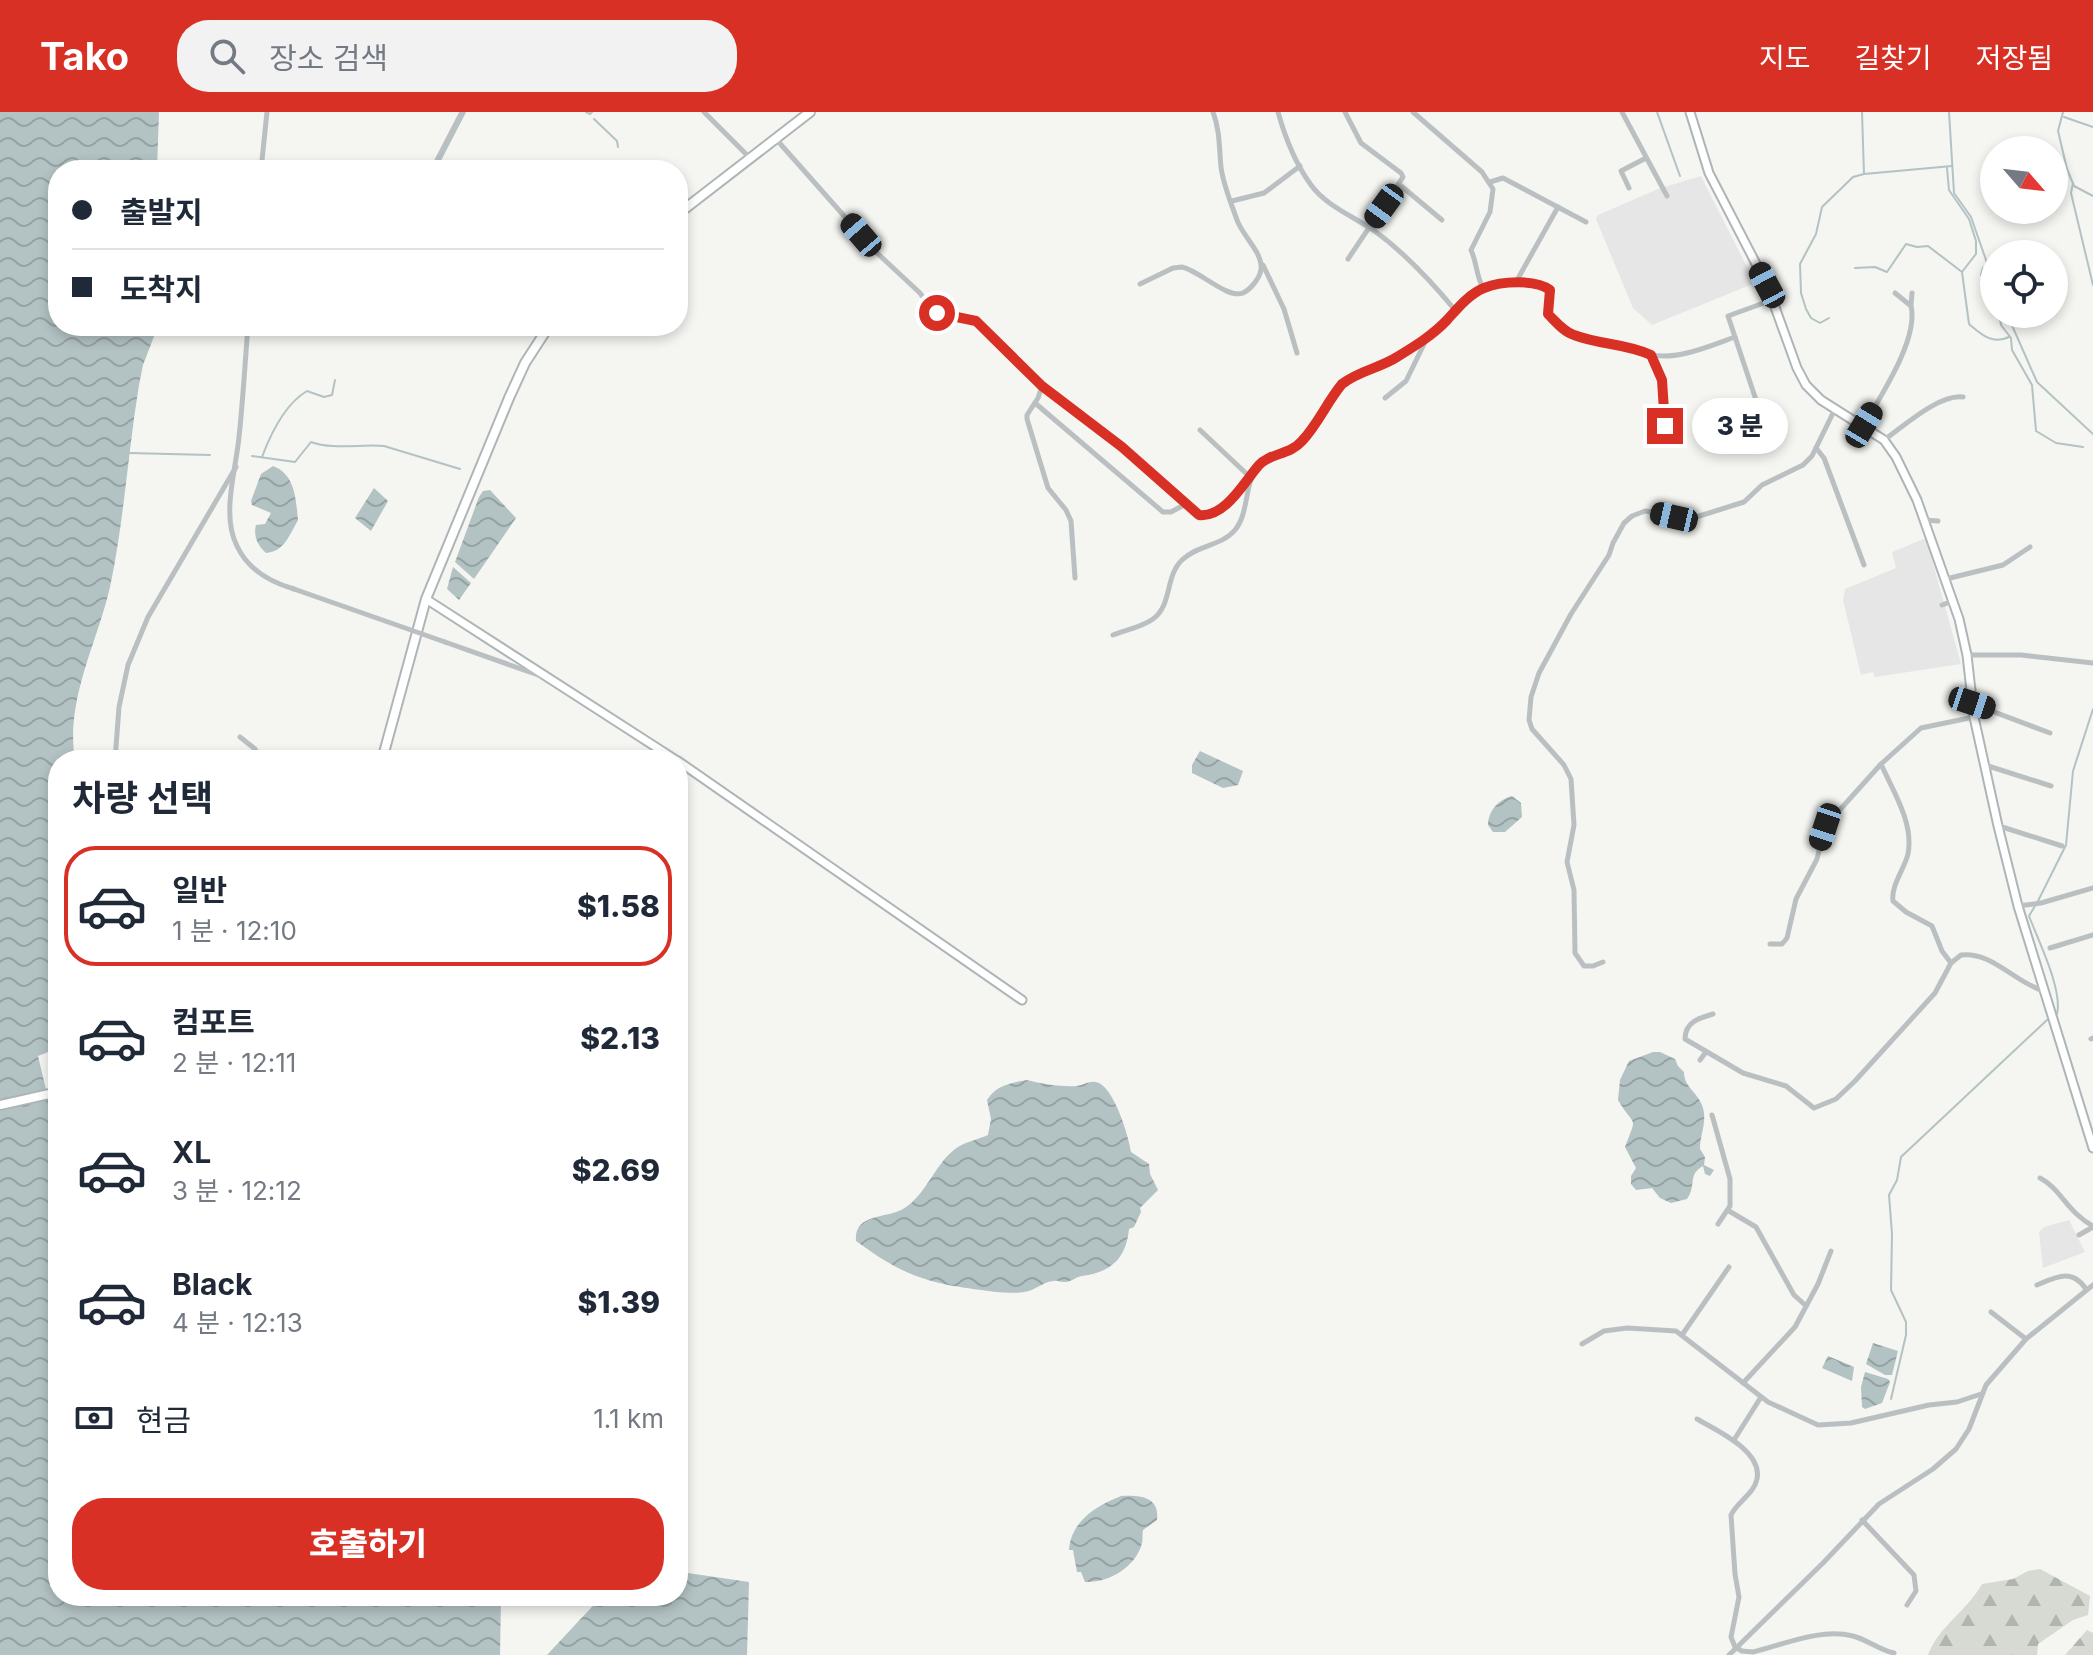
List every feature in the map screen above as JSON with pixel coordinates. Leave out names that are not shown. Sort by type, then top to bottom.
[{"type":"main road","points":[[688,206],[810,112]]},
{"type":"main road","points":[[385,750],[426,599],[509,398],[525,363],[543,336]]},
{"type":"main road","points":[[0,1105],[48,1094]]},
{"type":"street","points":[[262,160],[267,112]]},
{"type":"street","points":[[437,160],[462,112]]},
{"type":"street","points":[[704,112],[751,159]]},
{"type":"street","points":[[1213,112],[1218,126],[1221,169],[1242,231],[1261,261],[1284,309],[1297,353]]},
{"type":"street","points":[[1278,112],[1282,132],[1300,166],[1321,195],[1369,227],[1421,271],[1455,310]]},
{"type":"street","points":[[1345,112],[1361,143],[1403,177],[1348,259]]},
{"type":"street","points":[[1413,112],[1490,182],[1493,199],[1490,212],[1471,250],[1476,261],[1476,276],[1484,288]]},
{"type":"street","points":[[1622,112],[1667,196]]},
{"type":"street","points":[[1690,112],[1709,173],[1772,300],[1806,385],[1813,394],[1884,440],[1908,480],[1925,520],[1954,601],[1967,655],[1974,717],[2018,906],[2093,1148]]},
{"type":"street","points":[[776,139],[876,252],[920,293],[931,309],[976,321],[1042,386],[1122,447],[1199,515],[1218,512],[1251,478],[1262,461],[1288,453],[1301,443],[1350,377],[1381,367],[1428,337],[1455,310],[1484,288],[1516,282],[1535,283],[1550,290],[1548,314],[1574,336],[1620,343],[1651,355],[1689,353],[1735,337]]},
{"type":"street","points":[[1629,188],[1621,171],[1646,158]]},
{"type":"street","points":[[1232,201],[1264,193],[1300,166]]},
{"type":"street","points":[[1490,182],[1503,178],[1586,222]]},
{"type":"street","points":[[1400,185],[1442,220]]},
{"type":"street","points":[[1516,282],[1558,207]]},
{"type":"street","points":[[1140,284],[1173,268],[1182,267],[1235,294],[1245,292],[1255,283],[1262,271],[1261,261]]},
{"type":"street","points":[[1895,293],[1911,306]]},
{"type":"street","points":[[1864,425],[1897,366],[1910,328],[1912,293]]},
{"type":"street","points":[[1757,403],[1728,316],[1772,300]]},
{"type":"street","points":[[247,336],[231,516],[236,545],[251,568],[294,589],[550,679]]},
{"type":"street","points":[[1385,398],[1406,381],[1428,337]]},
{"type":"street","points":[[1651,355],[1662,380],[1665,426]]},
{"type":"street","points":[[1042,386],[1027,419],[1048,488],[1071,521],[1075,578]]},
{"type":"street","points":[[1884,440],[1939,402],[1952,396],[1963,397]]},
{"type":"street","points":[[1035,403],[1163,512],[1171,512],[1186,504]]},
{"type":"street","points":[[1603,962],[1584,966],[1575,953],[1574,890],[1567,862],[1574,825],[1573,789],[1564,765],[1532,729],[1529,720],[1531,697],[1539,673],[1571,614],[1609,555],[1618,533],[1632,516],[1645,511],[1693,518],[1744,502],[1762,485],[1803,465],[1816,448],[1835,409]]},
{"type":"street","points":[[1200,430],[1251,478]]},
{"type":"street","points":[[1816,448],[1824,458],[1864,565]]},
{"type":"street","points":[[116,750],[119,707],[128,665],[143,629],[236,467]]},
{"type":"street","points":[[1113,635],[1154,619],[1163,608],[1170,579],[1181,560],[1196,548],[1232,534],[1243,512],[1251,478]]},
{"type":"street","points":[[1925,520],[1938,521]]},
{"type":"street","points":[[1946,579],[2003,565],[2030,547]]},
{"type":"street","points":[[426,599],[660,750]]},
{"type":"street","points":[[1942,605],[1954,601]]},
{"type":"street","points":[[1967,655],[2021,655],[2093,663]]},
{"type":"street","points":[[1972,703],[2050,733]]},
{"type":"street","points":[[1770,944],[1782,944],[1787,938],[1796,899],[1814,868],[1825,827],[1881,764],[1921,728],[1974,717]]},
{"type":"street","points":[[240,737],[256,750]]},
{"type":"street","points":[[1881,764],[1909,834],[1908,851],[1894,887],[1893,901],[1932,926],[1942,951],[1951,963]]},
{"type":"street","points":[[1985,765],[2051,786]]},
{"type":"street","points":[[688,769],[1022,1000]]},
{"type":"street","points":[[1998,826],[2062,846]]},
{"type":"street","points":[[2018,906],[2041,903],[2093,888]]},
{"type":"street","points":[[2050,948],[2093,935]]},
{"type":"street","points":[[1713,1014],[1695,1020],[1685,1033],[1685,1039],[1743,1073],[1786,1086],[1814,1108],[1836,1099],[1855,1081],[1935,993],[1951,963],[1961,955],[1977,955],[2032,987],[2045,991]]},
{"type":"street","points":[[1700,1060],[1706,1052]]},
{"type":"street","points":[[1712,1115],[1730,1179],[1729,1211],[1718,1224]]},
{"type":"street","points":[[2040,1178],[2050,1185],[2076,1216],[2093,1227],[2079,1235]]},
{"type":"street","points":[[1729,1211],[1756,1227],[1794,1295],[1805,1305]]},
{"type":"street","points":[[1743,1383],[1788,1336],[1818,1284],[1831,1251]]},
{"type":"street","points":[[1682,1335],[1729,1267]]},
{"type":"street","points":[[2037,1285],[2065,1274],[2074,1277],[2086,1289]]},
{"type":"street","points":[[1729,1655],[1879,1504],[1933,1469],[1956,1449],[1969,1429],[1986,1385],[2026,1339],[2093,1285]]},
{"type":"street","points":[[1991,1312],[2026,1339]]},
{"type":"street","points":[[1582,1344],[1604,1331],[1627,1328],[1676,1331],[1761,1397],[1818,1425],[1834,1426],[1918,1407],[1957,1402],[1982,1394]]},
{"type":"street","points":[[1734,1440],[1761,1397]]},
{"type":"street","points":[[1697,1419],[1734,1440],[1753,1462],[1757,1479],[1731,1515],[1739,1597],[1731,1637],[1735,1647],[1753,1652],[1830,1632],[1860,1638],[1894,1653]]},
{"type":"street","points":[[1862,1520],[1914,1575],[1916,1591],[1907,1605]]},
{"type":"shaded area","points":[[1701,176],[1755,283],[1652,325],[1633,308],[1596,219],[1598,215],[1658,189]]},
{"type":"shaded area","points":[[1926,538],[1961,664],[1875,677],[1873,672],[1861,675],[1843,600],[1845,589],[1896,568],[1892,552]]},
{"type":"shaded area","points":[[2069,1220],[2085,1252],[2043,1268],[2039,1232],[2044,1227]]},
{"type":"green space","points":[[2040,1569],[2090,1596],[2088,1615],[2073,1620],[2038,1644],[2037,1655],[1928,1655],[1939,1635],[1982,1584],[2013,1579]]},
{"type":"green space","points":[[2087,1630],[2093,1633],[2093,1655],[2065,1655]]},
{"type":"water","points":[[0,112],[159,112],[157,160],[48,160],[48,336],[154,336],[139,385],[110,587],[78,694],[74,716],[74,750],[48,750],[48,1052],[38,1056],[48,1098],[48,1606],[501,1606],[500,1655],[0,1655]]},
{"type":"water","points":[[273,466],[290,481],[298,520],[282,546],[266,553],[257,540],[255,529],[256,525],[265,524],[271,513],[252,505],[251,501],[261,474]]},
{"type":"water","points":[[374,488],[388,501],[371,531],[355,518]]},
{"type":"water","points":[[490,490],[516,518],[474,579],[455,562],[479,497],[483,491]]},
{"type":"water","points":[[453,567],[471,583],[459,600],[447,589]]},
{"type":"water","points":[[1200,751],[1243,771],[1238,785],[1223,788],[1192,773],[1192,765]]},
{"type":"water","points":[[1512,796],[1521,803],[1522,817],[1505,832],[1493,832],[1488,825],[1492,811],[1498,803]]},
{"type":"water","points":[[1653,1052],[1675,1059],[1684,1072],[1688,1086],[1700,1100],[1704,1117],[1700,1149],[1705,1157],[1704,1165],[1714,1170],[1710,1176],[1705,1174],[1703,1166],[1698,1169],[1687,1199],[1671,1203],[1660,1198],[1652,1188],[1636,1190],[1631,1184],[1636,1168],[1625,1147],[1633,1122],[1618,1100],[1620,1080],[1629,1061]]},
{"type":"water","points":[[1027,1080],[1065,1086],[1093,1082],[1102,1085],[1119,1112],[1131,1152],[1149,1164],[1158,1190],[1140,1208],[1141,1212],[1134,1227],[1129,1229],[1124,1248],[1115,1262],[1101,1271],[1067,1282],[1053,1281],[1019,1293],[1002,1292],[944,1284],[914,1275],[887,1262],[856,1241],[857,1232],[865,1221],[903,1209],[918,1196],[950,1153],[961,1145],[988,1135],[991,1119],[987,1100],[995,1091]]},
{"type":"water","points":[[1873,1343],[1898,1351],[1892,1375],[1885,1375],[1866,1364]]},
{"type":"water","points":[[1828,1356],[1854,1367],[1852,1381],[1822,1368]]},
{"type":"water","points":[[1865,1372],[1890,1382],[1882,1403],[1865,1409],[1862,1407],[1861,1387]]},
{"type":"water","points":[[1121,1496],[1141,1497],[1152,1502],[1157,1520],[1143,1530],[1139,1552],[1128,1566],[1103,1580],[1085,1582],[1081,1572],[1077,1572],[1073,1550],[1069,1550],[1074,1531],[1094,1510]]},
{"type":"water","points":[[688,1573],[749,1582],[747,1655],[547,1655],[593,1606],[688,1606]]},
{"type":"waterway","points":[[440,160],[465,112]]},
{"type":"waterway","points":[[586,112],[592,112]]},
{"type":"waterway","points":[[1657,112],[1680,176]]},
{"type":"waterway","points":[[1862,112],[1864,174]]},
{"type":"waterway","points":[[1949,112],[1954,193],[1971,217],[1980,243]]},
{"type":"waterway","points":[[2063,112],[2058,131],[2067,169],[2074,186],[2093,196]]},
{"type":"waterway","points":[[2064,117],[2093,127]]},
{"type":"waterway","points":[[594,119],[617,141],[618,147]]},
{"type":"waterway","points":[[1829,318],[1820,323],[1811,318],[1801,293],[1800,264],[1816,234],[1822,207],[1853,177],[1952,166]]},
{"type":"waterway","points":[[1947,168],[1949,190],[1969,219],[1976,241],[1976,254],[1962,272]]},
{"type":"waterway","points":[[2073,183],[2071,193],[2093,285]]},
{"type":"waterway","points":[[1855,268],[1875,267],[1887,272],[1906,244],[1928,246],[1962,272],[1969,324],[1992,339],[2009,337]]},
{"type":"waterway","points":[[2003,328],[2032,385],[2036,431],[2056,443],[2083,447]]},
{"type":"waterway","points":[[2013,328],[2037,382],[2093,434]]},
{"type":"waterway","points":[[262,457],[274,429],[292,403],[307,391],[324,397],[332,395],[335,380]]},
{"type":"waterway","points":[[252,456],[295,462],[311,442],[337,446],[384,446],[460,469]]},
{"type":"waterway","points":[[129,453],[210,455]]},
{"type":"waterway","points":[[2038,901],[2066,845],[2073,771],[2093,709]]},
{"type":"waterway","points":[[2035,906],[2029,916],[2053,979],[2057,1014]]},
{"type":"waterway","points":[[1891,1399],[1906,1335],[1906,1322],[1891,1290],[1889,1195],[1897,1180],[1901,1157],[2047,1020]]},
{"type":"route","points":[[937,313],[976,321],[1042,386],[1122,447],[1192,510],[1205,516],[1218,512],[1251,478],[1262,461],[1288,453],[1301,443],[1332,396],[1350,377],[1381,367],[1428,337],[1455,310],[1484,288],[1516,282],[1547,287],[1551,295],[1548,314],[1566,331],[1574,336],[1620,343],[1651,355],[1662,380],[1665,426]]}]
